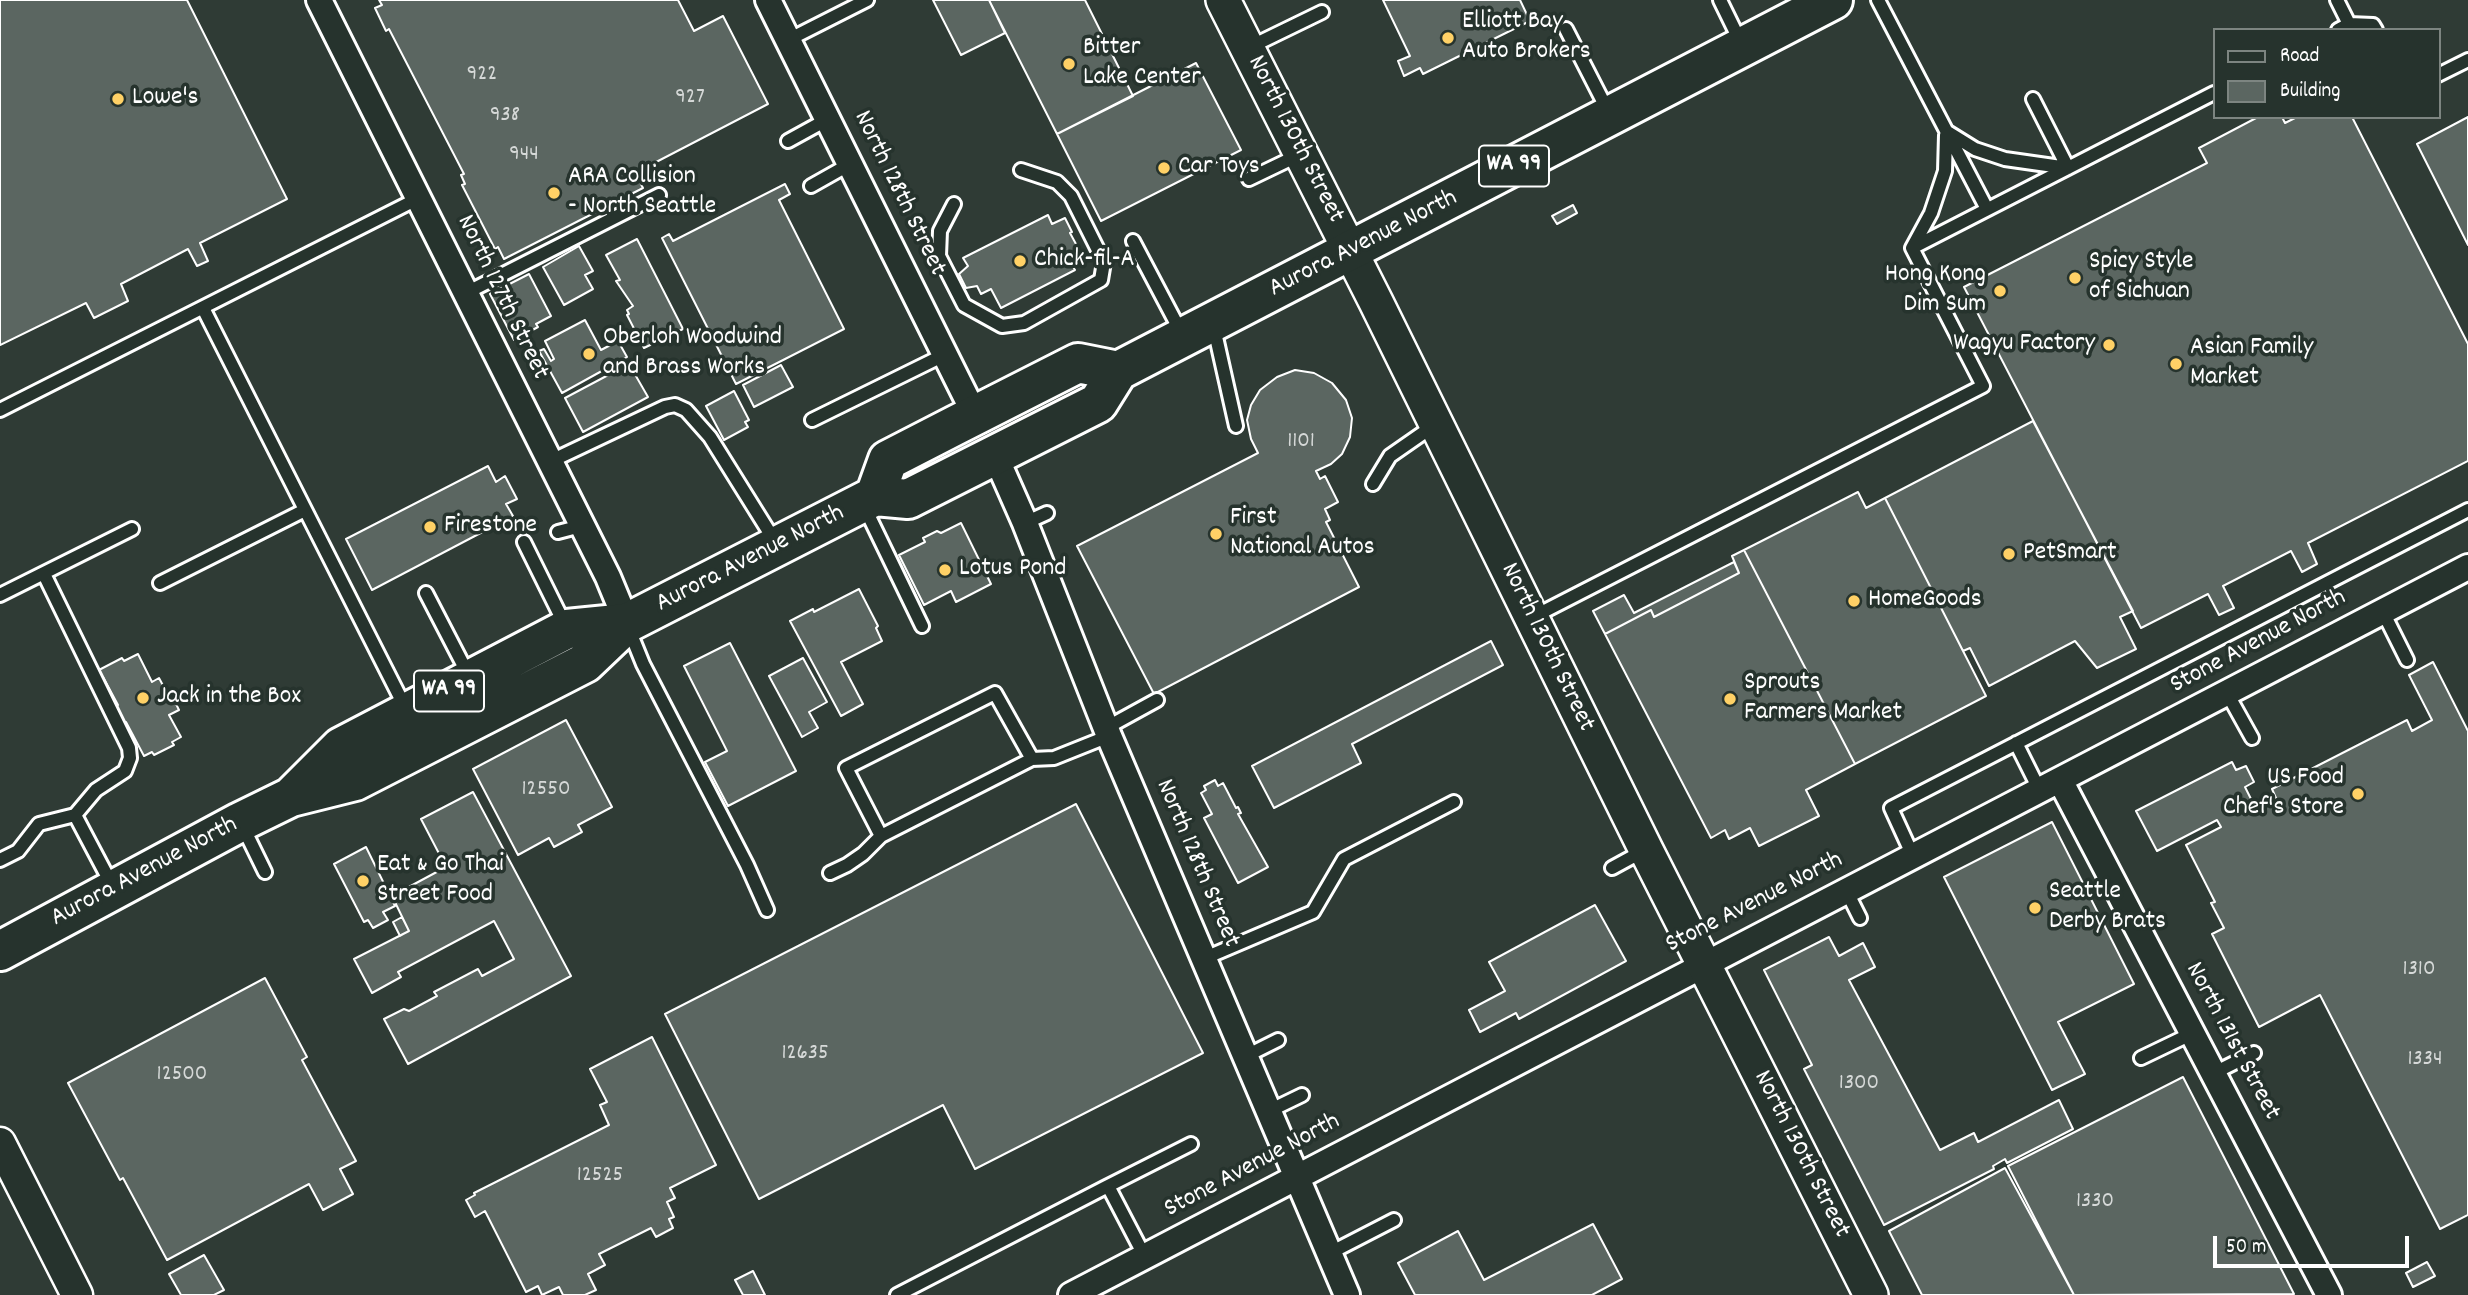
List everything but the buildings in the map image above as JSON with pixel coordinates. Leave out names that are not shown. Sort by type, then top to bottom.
[{"type":"highway","name":"Aurora Avenue North","points":[[0,951],[240,822],[291,797],[355,781],[585,663],[627,623],[869,499],[908,499],[1098,402],[1118,371],[1833,0]]},
{"type":"highway","name":"Aurora Avenue North","points":[[869,499],[888,460],[975,415],[1078,363],[1118,371]]},
{"type":"highway","name":"Aurora Avenue North","points":[[291,797],[341,747],[567,629],[627,623]]},
{"type":"main road","name":"North 130th Street","points":[[1223,0],[1351,252],[1865,1291]]},
{"type":"street","name":"North 127th Street","points":[[319,0],[549,462],[569,529],[608,577],[627,623]]},
{"type":"street","name":"North 128th Street","points":[[768,0],[975,415]]},
{"type":"street","name":"North 128th Street","points":[[995,455],[1025,523],[1107,732],[1347,1295]]},
{"type":"street","name":"Stone Avenue North","points":[[1076,1294],[1703,964],[2468,568]]},
{"type":"street","name":"North 131st Street","points":[[2050,785],[2193,1033],[2329,1295]]},
{"type":"street","points":[[0,1143],[78,1295]]},
{"type":"lane","points":[[788,40],[867,0]]},
{"type":"lane","points":[[1720,0],[1743,47]]},
{"type":"lane","points":[[1878,0],[1987,209]]},
{"type":"lane","points":[[2337,0],[2344,27],[2373,25],[2375,28]]},
{"type":"lane","points":[[1248,48],[1322,12]]},
{"type":"lane","points":[[1566,29],[1611,116]]},
{"type":"lane","points":[[2440,74],[2468,60]]},
{"type":"lane","points":[[1912,248],[2212,94]]},
{"type":"lane","points":[[2033,99],[2068,168]]},
{"type":"lane","points":[[788,141],[828,119]]},
{"type":"lane","points":[[1946,131],[1975,149],[1995,156],[2068,168]]},
{"type":"lane","points":[[1912,248],[1931,213],[1945,171],[1946,131]]},
{"type":"lane","points":[[1249,180],[1301,154]]},
{"type":"lane","points":[[811,186],[850,164]]},
{"type":"lane","points":[[954,204],[940,231],[939,256],[964,305],[1002,326],[1024,323],[1101,280],[1104,262],[1071,195],[1057,182],[1021,170]]},
{"type":"lane","points":[[466,293],[659,195]]},
{"type":"lane","points":[[0,410],[419,198]]},
{"type":"lane","points":[[1133,242],[1198,330],[1236,426]]},
{"type":"lane","points":[[1532,618],[1983,386],[1912,248]]},
{"type":"lane","points":[[203,308],[408,712]]},
{"type":"lane","points":[[812,420],[944,355]]},
{"type":"lane","points":[[549,462],[665,407],[675,405],[686,410],[710,437],[778,546]]},
{"type":"lane","points":[[1373,484],[1390,456],[1436,424]]},
{"type":"lane","points":[[869,499],[922,626]]},
{"type":"lane","points":[[160,583],[305,510]]},
{"type":"lane","points":[[1913,856],[1891,808],[2468,510]]},
{"type":"lane","points":[[1025,523],[1047,513]]},
{"type":"lane","points":[[0,595],[132,529]]},
{"type":"lane","points":[[524,542],[567,629]]},
{"type":"lane","points":[[0,860],[18,851],[39,824],[75,815],[96,790],[125,771],[130,758],[129,748],[44,574]]},
{"type":"lane","points":[[426,593],[471,679]]},
{"type":"lane","points":[[2383,612],[2407,660]]},
{"type":"lane","points":[[627,623],[643,664],[747,865],[767,910]]},
{"type":"lane","points":[[881,836],[846,768],[995,693],[1032,759]]},
{"type":"lane","points":[[2227,693],[2252,738]]},
{"type":"lane","points":[[830,873],[863,854],[881,836],[1032,759],[1054,758],[1107,732],[1157,700]]},
{"type":"lane","points":[[2015,743],[2050,785]]},
{"type":"lane","points":[[1205,958],[1313,912],[1344,859],[1454,802]]},
{"type":"lane","points":[[75,815],[115,890]]},
{"type":"lane","points":[[240,822],[265,873]]},
{"type":"lane","points":[[1612,868],[1646,850]]},
{"type":"lane","points":[[1846,890],[1860,918]]},
{"type":"lane","points":[[2141,1058],[2193,1033]]},
{"type":"lane","points":[[1246,1056],[1278,1040]]},
{"type":"lane","points":[[2214,1073],[2254,1054]]},
{"type":"lane","points":[[1269,1111],[1302,1095]]},
{"type":"lane","points":[[897,1295],[1191,1144]]},
{"type":"lane","points":[[1108,1186],[1145,1256]]},
{"type":"lane","points":[[1330,1253],[1394,1220]]},
{"type":"place","name":"Elliott Bay Auto Brokers","points":[[1448,38]]},
{"type":"place","name":"Bitter Lake Center","points":[[1069,64]]},
{"type":"place","name":"Lowe's","points":[[118,99]]},
{"type":"place","name":"Car Toys","points":[[1164,168]]},
{"type":"place","name":"ARA Collision - North Seattle","points":[[554,193]]},
{"type":"place","name":"Chick-fil-A","points":[[1020,261]]},
{"type":"place","name":"Spicy Style of Sichuan","points":[[2075,278]]},
{"type":"place","name":"Hong Kong Dim Sum","points":[[2000,291]]},
{"type":"place","name":"Wagyu Factory","points":[[2109,345]]},
{"type":"place","name":"Oberloh Woodwind and Brass Works","points":[[589,354]]},
{"type":"place","name":"Asian Family Market","points":[[2176,364]]},
{"type":"place","name":"Firestone","points":[[430,527]]},
{"type":"place","name":"First National Autos","points":[[1216,534]]},
{"type":"place","name":"PetSmart","points":[[2009,554]]},
{"type":"place","name":"Lotus Pond","points":[[945,570]]},
{"type":"place","name":"HomeGoods","points":[[1854,601]]},
{"type":"place","name":"Jack in the Box","points":[[143,698]]},
{"type":"place","name":"Sprouts Farmers Market","points":[[1730,699]]},
{"type":"place","name":"US Food Chef's Store","points":[[2358,794]]},
{"type":"place","name":"Eat & Go Thai Street Food","points":[[363,881]]},
{"type":"place","name":"Seattle Derby Brats","points":[[2035,908]]}]
